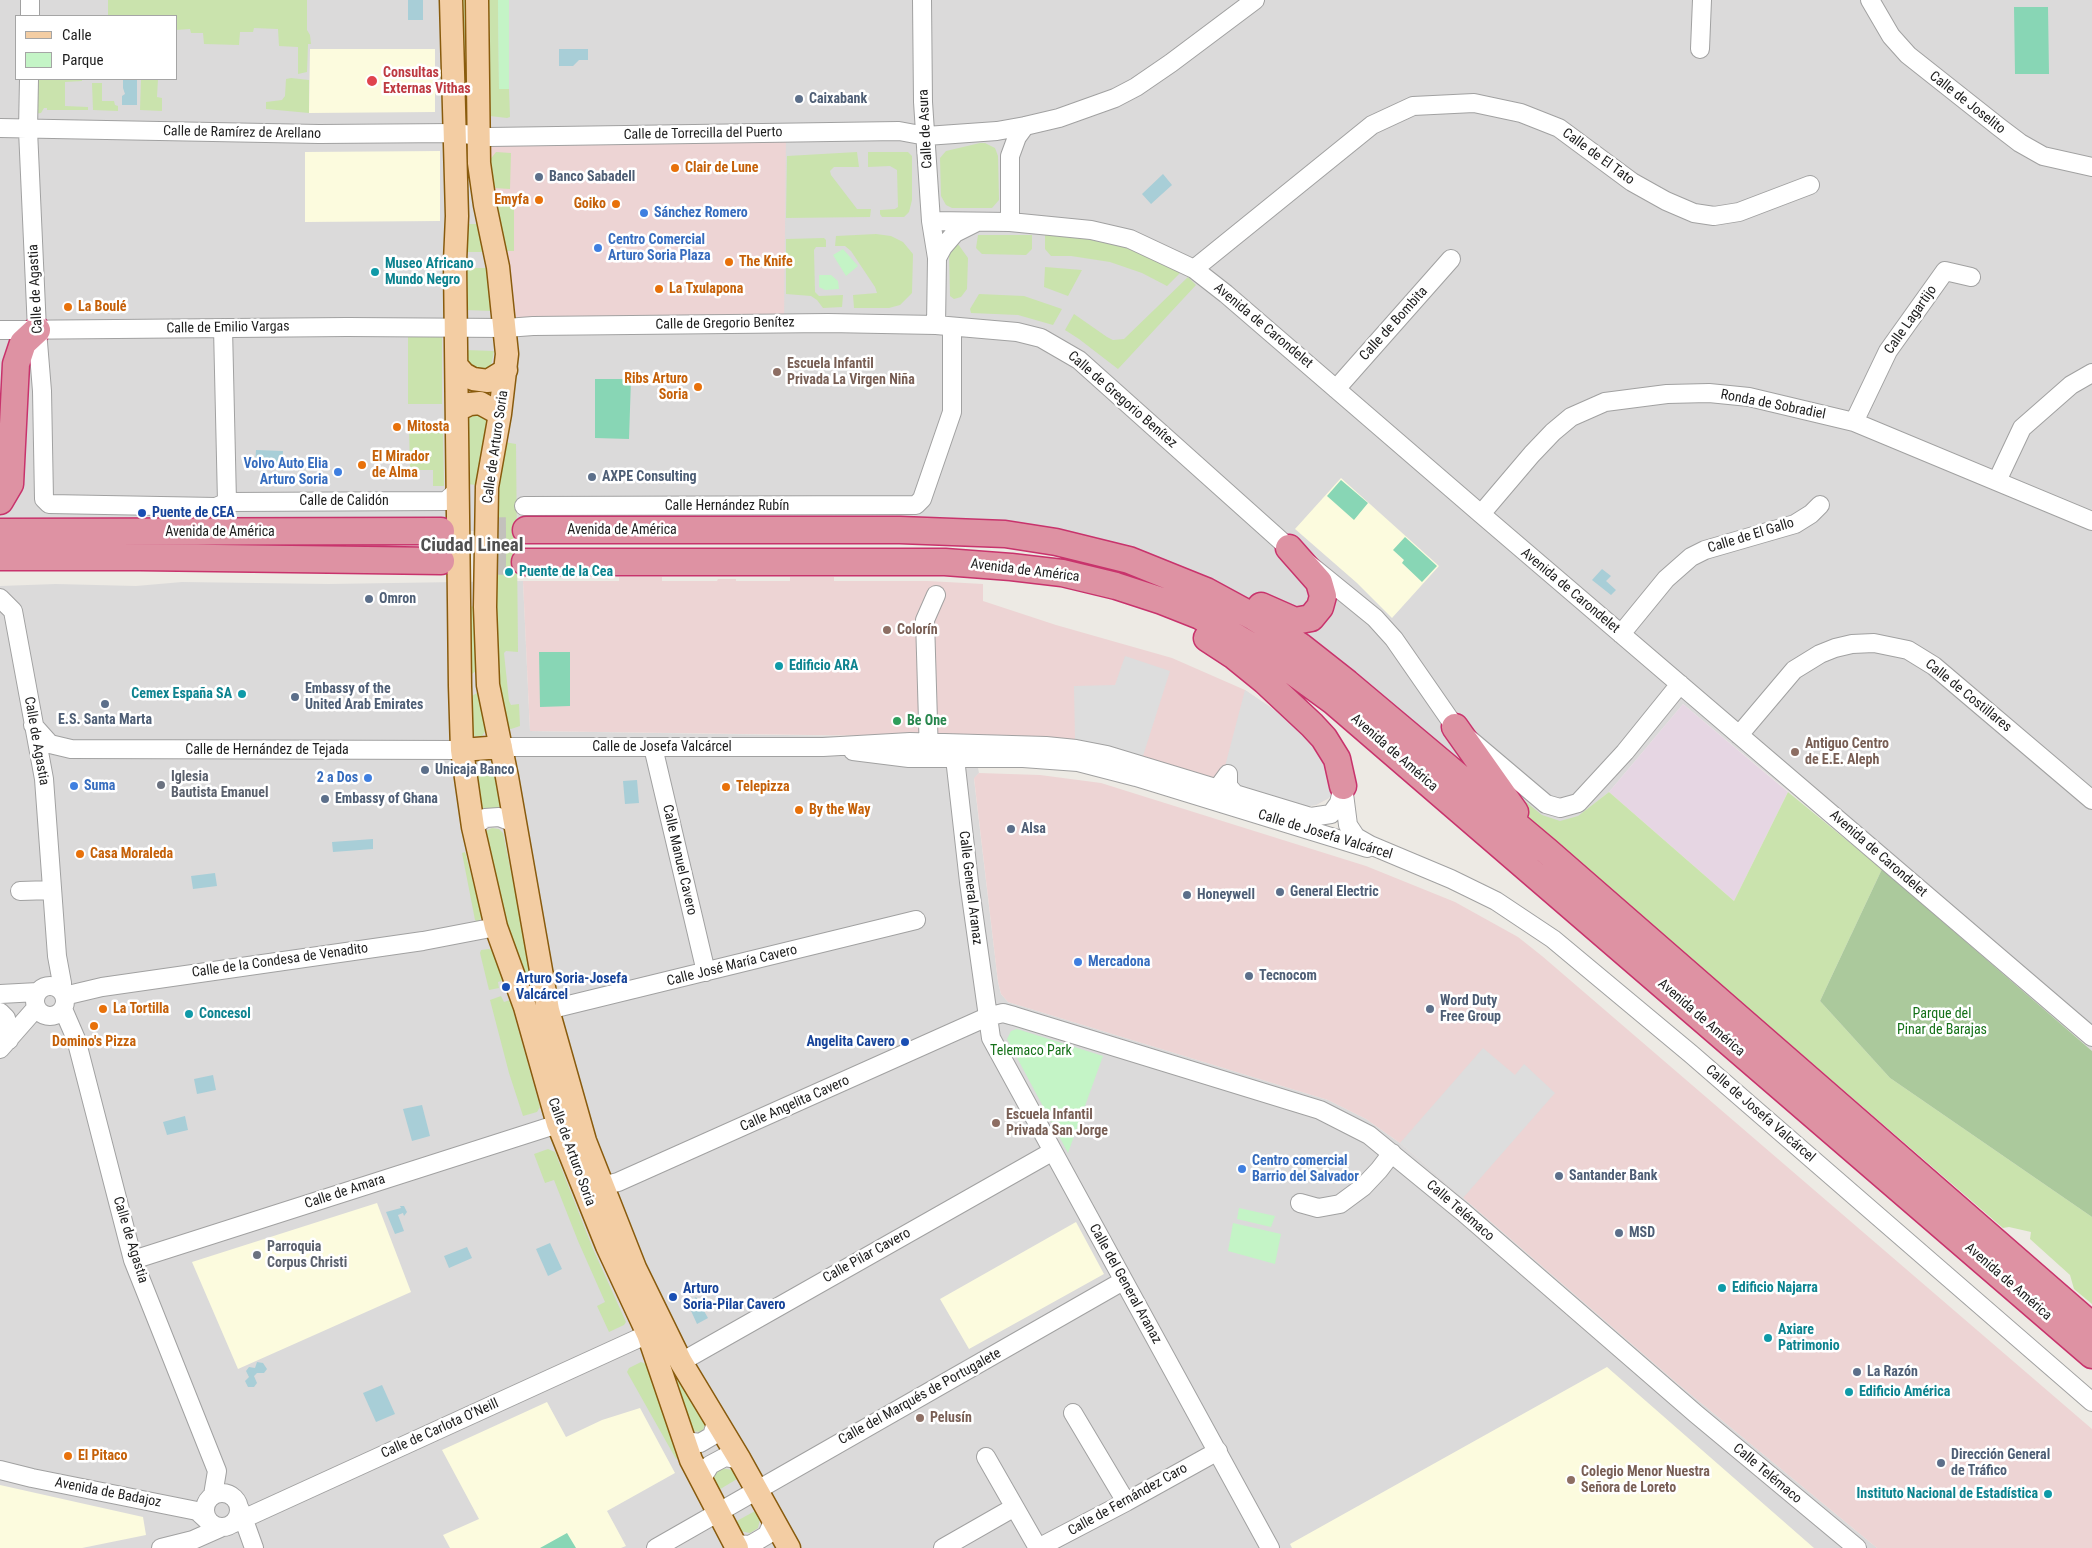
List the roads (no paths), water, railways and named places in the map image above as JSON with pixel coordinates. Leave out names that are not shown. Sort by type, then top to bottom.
[{"type":"highway","points":[[0,502],[10,484],[16,403],[16,364],[23,343],[37,330]]},
{"type":"highway","name":"Avenida de América","points":[[525,518],[1005,534],[1056,542],[1130,560],[1206,591],[1252,616],[1300,646],[1347,682],[1547,851],[2092,1326]]},
{"type":"highway","name":"Avenida de América","points":[[0,532],[441,531]]},
{"type":"highway","points":[[1130,560],[1148,562],[1184,571],[1285,618],[1295,621],[1311,618],[1320,607],[1323,596],[1322,588],[1319,582],[1289,548]]},
{"type":"highway","name":"Avenida de América","points":[[0,557],[140,556],[441,561]]},
{"type":"highway","name":"Avenida de América","points":[[525,562],[945,562],[1062,573],[1116,586],[1200,616],[1285,666],[1333,701],[2092,1355]]},
{"type":"highway","points":[[1062,573],[1112,599],[1198,633],[1233,655],[1265,681],[1324,738],[1337,759],[1342,786]]},
{"type":"highway","points":[[1455,727],[1512,809],[1547,851]]},
{"type":"main road","name":"Calle de Arturo Soria","points":[[451,0],[457,216],[454,257],[460,686],[462,750],[473,827],[496,927],[525,1007],[558,1124],[607,1246],[648,1334],[684,1441],[717,1513],[736,1546]]},
{"type":"main road","name":"Calle de Arturo Soria","points":[[477,0],[479,159],[485,205],[498,267],[506,328],[506,370],[488,487],[485,607],[488,686],[501,747],[548,1010],[573,1105],[600,1184],[635,1268],[681,1362],[757,1489],[789,1548]]},
{"type":"main road","points":[[457,216],[470,218],[476,216],[485,205]]},
{"type":"main road","points":[[456,366],[473,379],[488,381],[506,370]]},
{"type":"main road","points":[[457,410],[470,404],[480,403],[500,414]]},
{"type":"main road","points":[[462,750],[501,747]]},
{"type":"street","points":[[30,0],[30,15]]},
{"type":"street","name":"Calle de Asura","points":[[922,0],[924,102],[931,221],[944,326]]},
{"type":"street","name":"Calle de Torrecilla del Puerto","points":[[479,136],[522,137],[899,131],[926,136],[997,131],[1025,126],[1095,106],[1136,87],[1255,0]]},
{"type":"street","points":[[1700,49],[1702,0]]},
{"type":"street","name":"Calle de Joselito","points":[[1870,0],[1891,36],[1908,56],[1999,128],[2020,143],[2044,156],[2092,167]]},
{"type":"street","name":"Calle de Agastia","points":[[29,80],[28,130],[37,330],[42,391],[44,499]]},
{"type":"street","name":"Calle de El Tato","points":[[1194,269],[1372,126],[1413,106],[1474,103],[1521,113],[1559,128],[1632,182],[1666,201],[1694,213],[1714,216],[1738,212],[1810,185]]},
{"type":"street","points":[[1010,156],[1017,137],[1025,126]]},
{"type":"street","name":"Calle de Ramírez de Arellano","points":[[0,128],[319,134],[455,133]]},
{"type":"street","points":[[997,131],[1004,138],[1010,156],[1010,222]]},
{"type":"street","points":[[455,133],[479,136]]},
{"type":"street","name":"Avenida de Carondelet","points":[[931,221],[1010,222],[1052,225],[1109,233],[1147,246],[1194,269],[1226,294],[1480,514],[2092,1037]]},
{"type":"street","points":[[937,258],[942,247],[955,233],[977,222]]},
{"type":"street","name":"Calle de Bombita","points":[[1336,389],[1451,259]]},
{"type":"street","name":"Calle Lagartijo","points":[[1854,422],[1888,351],[1945,271],[1971,277]]},
{"type":"street","name":"Calle de Gregorio Benítez","points":[[506,328],[533,326],[828,323],[944,326],[1017,332],[1041,338],[1068,352],[1097,376],[1289,548],[1386,629],[1455,727],[1553,808],[1565,808],[1578,803],[1585,797],[1680,684]]},
{"type":"street","name":"Calle Hernández Rubín","points":[[525,518],[913,506],[919,503],[924,493],[952,412],[944,326]]},
{"type":"street","points":[[223,328],[227,502]]},
{"type":"street","points":[[456,328],[506,328]]},
{"type":"street","name":"Calle de Emilio Vargas","points":[[0,330],[456,328]]},
{"type":"street","points":[[1997,481],[2022,428],[2071,384],[2092,373]]},
{"type":"street","name":"Ronda de Sobradiel","points":[[1480,514],[1553,432],[1571,417],[1605,402],[1667,394],[1709,393],[1748,397],[1854,422],[2092,521]]},
{"type":"street","name":"Calle de Calidón","points":[[44,499],[49,504],[97,506],[216,506],[227,502],[446,501],[458,490]]},
{"type":"street","name":"Calle de El Gallo","points":[[1621,634],[1666,580],[1692,557],[1714,547],[1795,524],[1811,514],[1820,505]]},
{"type":"street","points":[[928,751],[926,620],[936,595]]},
{"type":"street","name":"Calle de Agastia","points":[[0,598],[13,611],[44,779],[56,956],[62,983],[63,999],[76,1039],[133,1260],[217,1471],[205,1504]]},
{"type":"street","name":"Calle de Costillares","points":[[1739,735],[1794,670],[1820,654],[1836,648],[1852,644],[1874,643],[1908,650],[1934,666],[2092,800]]},
{"type":"street","points":[[460,686],[488,686]]},
{"type":"street","name":"Calle de Hernández de Tejada","points":[[33,726],[50,744],[71,749],[462,750]]},
{"type":"street","name":"Calle de Josefa Valcárcel","points":[[501,747],[823,746],[883,756],[928,751],[1049,752],[1096,760],[1109,756],[1116,764],[1171,781],[1246,811],[1404,859]]},
{"type":"street","name":"Calle Manuel Cavero","points":[[653,747],[706,972]]},
{"type":"street","points":[[44,779],[43,772],[50,762],[71,749]]},
{"type":"street","name":"Calle de Josefa Valcárcel","points":[[928,751],[955,758],[1049,752],[1093,766],[1218,789],[1304,816],[1317,817],[1331,814],[1342,795],[1342,786]]},
{"type":"street","name":"Calle General Aranaz","points":[[955,758],[987,1017]]},
{"type":"street","name":"Calle de Josefa Valcárcel","points":[[1342,786],[1344,812],[1351,832],[1370,845],[1496,901],[1553,939],[1691,1054],[2092,1402]]},
{"type":"street","points":[[473,827],[485,818],[499,817],[514,823]]},
{"type":"street","points":[[20,891],[52,890]]},
{"type":"street","name":"Calle José María Cavero","points":[[548,1010],[916,920]]},
{"type":"street","name":"Calle de la Condesa de Venadito","points":[[63,999],[95,988],[423,941],[496,927]]},
{"type":"street","name":"Calle de Agastia","points":[[4,1044],[38,998],[56,956]]},
{"type":"street","points":[[0,998],[21,1004],[38,998],[51,987],[63,999],[58,1014],[48,1016],[42,1014],[38,998]]},
{"type":"street","points":[[0,994],[38,998]]},
{"type":"street","points":[[0,1012],[6,1018],[4,1044]]},
{"type":"street","name":"Calle Telémaco","points":[[987,1017],[997,1014],[1008,1014],[1320,1110],[1369,1135],[1683,1403],[1857,1548]]},
{"type":"street","name":"Calle del General Aranaz","points":[[987,1017],[993,1043],[1270,1548]]},
{"type":"street","name":"Calle Angelita Cavero","points":[[600,1184],[618,1182],[987,1017]]},
{"type":"street","points":[[558,1124],[568,1118],[573,1105]]},
{"type":"street","name":"Calle de Amara","points":[[133,1260],[558,1124]]},
{"type":"street","points":[[1300,1204],[1318,1208],[1340,1204],[1363,1187],[1392,1153]]},
{"type":"street","name":"Calle Pilar Cavero","points":[[681,1362],[1040,1158],[1048,1154],[1055,1155]]},
{"type":"street","name":"Calle del Marqués de Portugalete","points":[[656,1548],[1123,1282]]},
{"type":"street","name":"Calle de Carlota O’Neill","points":[[161,1548],[193,1540],[229,1521],[648,1334]]},
{"type":"street","points":[[1074,1413],[1126,1502]]},
{"type":"street","points":[[684,1441],[700,1443],[712,1436],[716,1422]]},
{"type":"street","name":"Calle de Fernández Caro","points":[[1038,1548],[1218,1451]]},
{"type":"street","points":[[701,1480],[710,1465],[725,1457],[740,1460]]},
{"type":"street","points":[[986,1457],[1038,1548]]},
{"type":"street","name":"Avenida de Badajoz","points":[[0,1470],[32,1478],[205,1504],[223,1493],[228,1494],[233,1497],[229,1521]]},
{"type":"street","points":[[205,1504],[205,1516],[229,1521],[253,1546]]},
{"type":"street","points":[[943,1548],[1014,1508]]},
{"type":"street","name":"Calle de Arturo Soria","points":[[736,1546],[750,1544],[767,1535],[774,1519]]},
{"type":"water","points":[[408,0],[423,0],[423,20],[408,20]]},
{"type":"water","points":[[559,49],[588,49],[588,60],[579,60],[573,66],[559,66]]},
{"type":"water","points":[[123,80],[137,80],[137,105],[122,105],[122,96],[125,94]]},
{"type":"water","points":[[1163,174],[1172,185],[1151,204],[1142,194]]},
{"type":"water","points":[[256,450],[283,451],[282,464],[255,464]]},
{"type":"water","points":[[1602,569],[1611,576],[1606,581],[1616,590],[1611,595],[1592,580]]},
{"type":"water","points":[[637,780],[639,803],[625,804],[623,781]]},
{"type":"water","points":[[373,839],[373,849],[333,852],[332,842]]},
{"type":"water","points":[[215,873],[217,886],[193,889],[191,876]]},
{"type":"water","points":[[213,1075],[216,1090],[197,1094],[194,1079]]},
{"type":"water","points":[[422,1105],[430,1136],[412,1141],[403,1109]]},
{"type":"water","points":[[185,1116],[188,1130],[167,1135],[163,1122]]},
{"type":"water","points":[[400,1206],[404,1206],[407,1212],[404,1216],[403,1213],[398,1215],[404,1231],[395,1234],[386,1212],[401,1208]]},
{"type":"water","points":[[550,1243],[562,1269],[548,1276],[536,1249]]},
{"type":"water","points":[[467,1247],[472,1258],[449,1268],[444,1256]]},
{"type":"water","points":[[696,1297],[708,1318],[697,1324],[687,1302]]},
{"type":"water","points":[[257,1362],[263,1363],[267,1369],[264,1373],[257,1373],[254,1376],[257,1383],[254,1387],[248,1387],[245,1381],[249,1377],[246,1371],[249,1367],[255,1368]]},
{"type":"water","points":[[382,1385],[395,1414],[376,1422],[363,1393]]},
{"type":"tunnel","points":[[441,531],[526,530]]},
{"type":"tunnel","points":[[441,561],[525,562]]},
{"type":"place","name":"Consultas Externas Vithas","points":[[372,81]]},
{"type":"place","name":"Caixabank","points":[[799,99]]},
{"type":"place","name":"Clair de Lune","points":[[675,168]]},
{"type":"place","name":"Banco Sabadell","points":[[539,177]]},
{"type":"place","name":"Emyfa","points":[[539,200]]},
{"type":"place","name":"Goiko","points":[[616,204]]},
{"type":"place","name":"Sánchez Romero","points":[[644,213]]},
{"type":"place","name":"Centro Comercial Arturo Soria Plaza","points":[[598,248]]},
{"type":"place","name":"The Knife","points":[[729,262]]},
{"type":"place","name":"Museo Africano Mundo Negro","points":[[375,272]]},
{"type":"place","name":"La Txulapona","points":[[659,289]]},
{"type":"place","name":"La Boulé","points":[[68,307]]},
{"type":"place","name":"Escuela Infantil Privada La Virgen Niña","points":[[777,372]]},
{"type":"place","name":"Ribs Arturo Soria","points":[[698,387]]},
{"type":"place","name":"Mitosta","points":[[397,427]]},
{"type":"place","name":"El Mirador de Alma","points":[[362,465]]},
{"type":"place","name":"Volvo Auto Elia Arturo Soria","points":[[338,472]]},
{"type":"place","name":"AXPE Consulting","points":[[592,477]]},
{"type":"place","name":"Puente de CEA","points":[[142,513]]},
{"type":"place","name":"Puente de la Cea","points":[[509,572]]},
{"type":"place","name":"Omron","points":[[369,599]]},
{"type":"place","name":"Colorín","points":[[887,630]]},
{"type":"place","name":"Edificio ARA","points":[[779,666]]},
{"type":"place","name":"Cemex España SA","points":[[242,694]]},
{"type":"place","name":"Embassy of the United Arab Emirates","points":[[295,697]]},
{"type":"place","name":"E.S. Santa Marta","points":[[105,704]]},
{"type":"place","name":"Be One","points":[[897,721]]},
{"type":"place","name":"Antiguo Centro de E.E. Aleph","points":[[1795,752]]},
{"type":"place","name":"Unicaja Banco","points":[[425,770]]},
{"type":"place","name":"2 a Dos","points":[[368,778]]},
{"type":"place","name":"Iglesia Bautista Emanuel","points":[[161,785]]},
{"type":"place","name":"Suma","points":[[74,786]]},
{"type":"place","name":"Telepizza","points":[[726,787]]},
{"type":"place","name":"Embassy of Ghana","points":[[325,799]]},
{"type":"place","name":"By the Way","points":[[799,810]]},
{"type":"place","name":"Alsa","points":[[1011,829]]},
{"type":"place","name":"Casa Moraleda","points":[[80,854]]},
{"type":"place","name":"General Electric","points":[[1280,892]]},
{"type":"place","name":"Honeywell","points":[[1187,895]]},
{"type":"place","name":"Mercadona","points":[[1078,962]]},
{"type":"place","name":"Tecnocom","points":[[1249,976]]},
{"type":"place","name":"Arturo Soria-Josefa Valcárcel","points":[[506,987]]},
{"type":"place","name":"La Tortilla","points":[[103,1009]]},
{"type":"place","name":"Word Duty Free Group","points":[[1430,1009]]},
{"type":"place","name":"Concesol","points":[[189,1014]]},
{"type":"place","name":"Domino's Pizza","points":[[94,1026]]},
{"type":"place","name":"Angelita Cavero","points":[[905,1042]]},
{"type":"place","name":"Escuela Infantil Privada San Jorge","points":[[996,1123]]},
{"type":"place","name":"Centro comercial Barrio del Salvador","points":[[1242,1169]]},
{"type":"place","name":"Santander Bank","points":[[1559,1176]]},
{"type":"place","name":"MSD","points":[[1619,1233]]},
{"type":"place","name":"Parroquia Corpus Christi","points":[[257,1255]]},
{"type":"place","name":"Edificio Najarra","points":[[1722,1288]]},
{"type":"place","name":"Arturo Soria-Pilar Cavero","points":[[673,1297]]},
{"type":"place","name":"Axiare Patrimonio","points":[[1768,1338]]},
{"type":"place","name":"La Razón","points":[[1857,1372]]},
{"type":"place","name":"Edificio América","points":[[1849,1392]]},
{"type":"place","name":"Pelusín","points":[[920,1418]]},
{"type":"place","name":"El Pitaco","points":[[68,1456]]},
{"type":"place","name":"Dirección General de Tráfico","points":[[1941,1463]]},
{"type":"place","name":"Colegio Menor Nuestra Señora de Loreto","points":[[1571,1480]]},
{"type":"place","name":"Instituto Nacional de Estadística","points":[[2048,1494]]},
{"type":"district","name":"Ciudad Lineal","points":[[472,546]]},
{"type":"park label","name":"Parque del Pinar de Barajas","points":[[1942,1022]]},
{"type":"park label","name":"Telemaco Park","points":[[1031,1051]]}]
